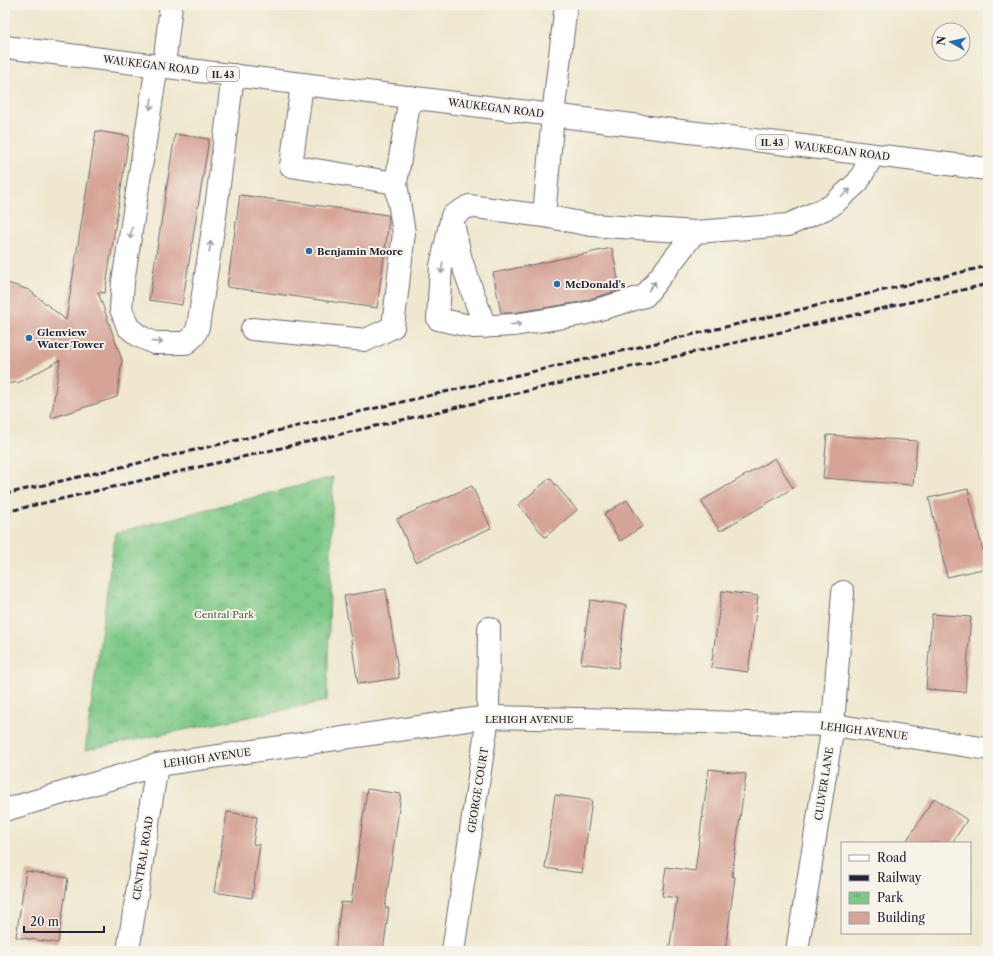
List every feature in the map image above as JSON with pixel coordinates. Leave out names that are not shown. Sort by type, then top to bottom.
[{"type":"street","points":[[171,5],[123,282],[122,309],[128,327],[139,336],[154,343],[186,343],[194,336],[198,327],[215,216],[233,75]]},
{"type":"street","points":[[544,216],[553,115],[566,5]]},
{"type":"street","name":"WAUKEGAN ROAD","points":[[5,47],[988,169]]},
{"type":"street","points":[[302,84],[291,166],[396,183]]},
{"type":"street","points":[[252,329],[366,340],[393,327],[404,233],[396,183],[410,97]]},
{"type":"street","points":[[694,232],[645,296],[582,314],[514,325],[474,328],[438,319],[441,266],[452,216],[469,206],[544,216],[591,225],[694,232],[788,225],[831,206],[858,182],[873,155]]},
{"type":"street","points":[[452,216],[461,260],[485,327]]},
{"type":"street","name":"CULVER LANE","points":[[797,951],[833,725],[843,592]]},
{"type":"street","name":"GEORGE COURT","points":[[453,951],[488,717],[489,628]]},
{"type":"street","name":"LEHIGH AVENUE","points":[[5,810],[158,765],[488,717],[833,725],[988,749]]},
{"type":"street","name":"CENTRAL ROAD","points":[[128,951],[158,765]]},
{"type":"green space","name":"Central Park","points":[[333,477],[327,701],[85,750],[115,533]]},
{"type":"building","points":[[96,131],[129,136],[105,293],[98,292],[122,360],[117,397],[51,418],[60,360],[20,382],[5,384],[5,282],[29,290],[66,320]]},
{"type":"building","points":[[175,134],[209,139],[182,305],[149,300]]},
{"type":"building","name":"Benjamin Moore","points":[[240,195],[388,215],[389,220],[377,308],[227,287]]},
{"type":"building","name":"McDonald's","points":[[612,248],[620,290],[580,302],[513,313],[501,313],[493,273]]},
{"type":"building","points":[[827,435],[917,441],[913,485],[823,478]]},
{"type":"building","points":[[775,458],[793,488],[720,531],[701,501]]},
{"type":"building","points":[[550,478],[577,510],[545,537],[518,505]]},
{"type":"building","points":[[472,486],[491,528],[416,562],[397,519]]},
{"type":"building","points":[[968,489],[987,568],[947,577],[929,498]]},
{"type":"building","points":[[627,500],[643,526],[620,541],[604,514]]},
{"type":"building","points":[[386,589],[399,678],[358,684],[344,596]]},
{"type":"building","points":[[722,591],[758,596],[748,672],[711,667]]},
{"type":"building","points":[[590,600],[626,605],[618,668],[581,663]]},
{"type":"building","points":[[932,614],[971,617],[965,692],[926,689]]},
{"type":"building","points":[[709,769],[746,774],[732,876],[735,877],[725,951],[669,951],[677,898],[662,896],[666,867],[695,871]]},
{"type":"building","points":[[367,789],[401,794],[385,908],[389,908],[383,951],[335,951],[341,902],[351,903]]},
{"type":"building","points":[[555,795],[592,800],[582,873],[545,868]]},
{"type":"building","points":[[934,798],[967,820],[953,842],[906,842]]},
{"type":"building","points":[[227,812],[257,817],[253,844],[260,845],[252,898],[214,892]]},
{"type":"building","points":[[26,871],[68,878],[58,943],[16,937]]},
{"type":"railway","points":[[5,494],[988,266]]},
{"type":"railway","points":[[5,512],[988,284]]},
{"type":"place","name":"Benjamin Moore","points":[[309,251]]},
{"type":"place","name":"McDonald's","points":[[557,284]]},
{"type":"place","name":"Glenview Water Tower","points":[[29,338]]}]
